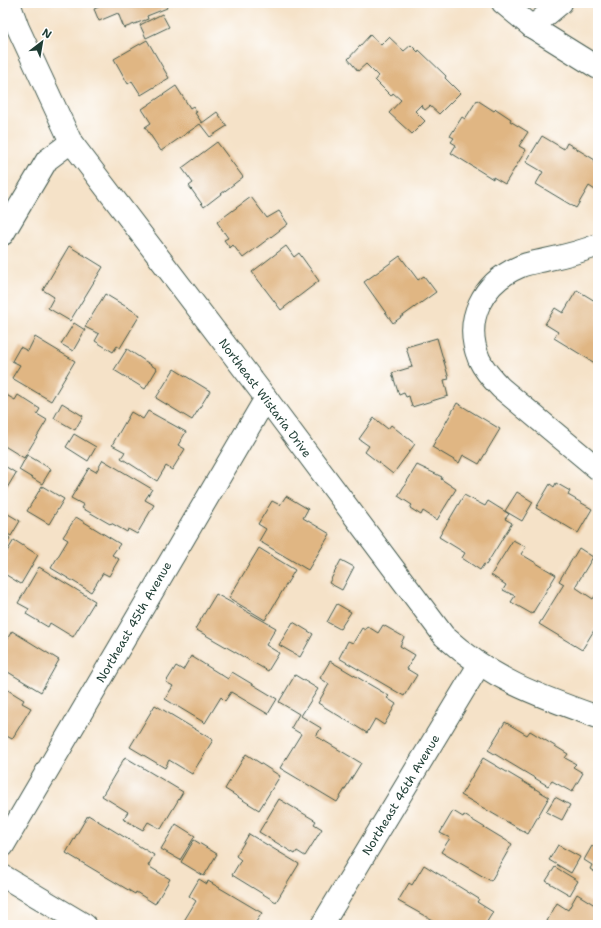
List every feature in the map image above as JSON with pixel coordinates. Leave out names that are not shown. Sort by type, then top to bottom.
[{"type":"street","name":"Northeast Wistaria Drive","points":[[9,3],[18,28],[71,142],[266,398],[444,636],[479,665],[515,686],[545,699],[598,717]]},
{"type":"street","points":[[503,3],[532,27],[598,68]]},
{"type":"street","points":[[532,27],[561,3]]},
{"type":"street","points":[[3,234],[47,160],[71,142]]},
{"type":"street","points":[[598,245],[581,252],[520,266],[503,274],[487,289],[479,304],[473,325],[475,346],[487,373],[501,388],[598,469]]},
{"type":"street","name":"Northeast 45th Avenue","points":[[3,846],[266,398]]},
{"type":"street","name":"Northeast 46th Avenue","points":[[322,925],[479,665]]},
{"type":"street","points":[[3,876],[85,925]]},
{"type":"building","points":[[98,3],[165,3],[167,8],[147,16],[148,19],[124,28],[118,13],[99,21],[94,9],[99,7]]},
{"type":"building","points":[[162,14],[169,27],[146,38],[140,25]]},
{"type":"building","points":[[370,35],[381,45],[389,37],[404,51],[411,45],[418,52],[419,50],[446,76],[445,78],[460,93],[439,114],[430,106],[425,110],[421,105],[415,111],[425,121],[412,134],[389,113],[401,100],[393,93],[391,96],[375,80],[378,76],[366,64],[358,71],[348,59]]},
{"type":"building","points":[[147,40],[169,78],[141,95],[132,81],[128,84],[114,59]]},
{"type":"building","points":[[176,86],[190,108],[193,106],[197,112],[195,113],[202,123],[217,112],[227,126],[210,137],[200,124],[161,151],[145,127],[151,123],[142,109]]},
{"type":"building","points":[[477,100],[494,111],[496,109],[511,119],[510,121],[528,132],[519,146],[526,150],[505,184],[493,177],[493,179],[451,153],[456,145],[451,142],[454,138],[450,136],[462,117],[465,119]]},
{"type":"building","points":[[542,136],[564,149],[567,143],[595,160],[594,163],[598,166],[598,192],[589,186],[576,208],[536,184],[543,172],[526,162]]},
{"type":"building","points":[[217,142],[243,177],[204,207],[189,186],[193,183],[182,168]]},
{"type":"building","points":[[251,197],[267,218],[279,211],[288,224],[243,258],[233,245],[230,248],[224,240],[228,238],[217,222]]},
{"type":"building","points":[[69,246],[103,267],[70,321],[48,308],[54,297],[43,290]]},
{"type":"building","points":[[286,246],[294,257],[299,253],[319,281],[281,310],[252,272]]},
{"type":"building","points":[[400,256],[418,280],[424,276],[436,292],[393,323],[364,282]]},
{"type":"building","points":[[577,290],[595,301],[596,299],[598,301],[598,365],[554,338],[558,332],[545,324],[555,308],[563,313]]},
{"type":"building","points":[[105,294],[140,315],[120,348],[117,346],[113,352],[95,341],[99,334],[85,327]]},
{"type":"building","points":[[74,323],[85,330],[73,351],[61,344]]},
{"type":"building","points":[[35,337],[75,361],[51,401],[12,378],[20,365],[12,361],[20,347],[28,351]]},
{"type":"building","points":[[437,338],[449,379],[444,380],[448,396],[412,407],[409,396],[406,397],[404,393],[399,395],[392,373],[412,367],[406,347]]},
{"type":"building","points":[[127,349],[157,369],[145,389],[114,370]]},
{"type":"building","points":[[174,369],[210,391],[192,420],[156,398]]},
{"type":"building","points":[[3,393],[15,400],[18,395],[40,409],[37,414],[47,420],[24,458],[3,445]]},
{"type":"building","points":[[62,403],[83,416],[75,430],[54,418]]},
{"type":"building","points":[[457,403],[500,429],[479,464],[463,455],[459,463],[432,447]]},
{"type":"building","points":[[148,411],[186,432],[178,445],[185,449],[172,470],[166,466],[157,481],[121,458],[125,452],[112,445],[131,412],[143,419]]},
{"type":"building","points":[[374,418],[388,429],[391,425],[415,444],[393,474],[365,452],[369,446],[359,439]]},
{"type":"building","points":[[74,434],[96,447],[88,461],[66,447]]},
{"type":"building","points":[[27,455],[51,469],[42,484],[19,470]]},
{"type":"building","points":[[103,460],[152,489],[145,500],[154,505],[137,534],[128,529],[127,532],[111,523],[110,524],[82,508],[84,505],[71,498],[89,468],[96,472]]},
{"type":"building","points":[[3,465],[16,473],[4,493],[3,492]]},
{"type":"building","points":[[417,465],[442,477],[441,479],[456,489],[437,520],[423,511],[421,515],[410,508],[412,505],[398,496]]},
{"type":"building","points":[[556,483],[570,491],[568,495],[592,509],[578,533],[536,508],[550,484],[554,487]]},
{"type":"building","points":[[42,486],[64,499],[49,524],[27,511]]},
{"type":"building","points":[[517,492],[533,502],[522,521],[505,511]]},
{"type":"building","points":[[464,495],[485,506],[488,501],[509,514],[505,519],[512,523],[486,565],[484,564],[480,570],[462,558],[465,553],[439,537]]},
{"type":"building","points":[[286,496],[308,509],[303,518],[330,534],[308,570],[259,541],[266,529],[258,524],[272,501],[280,505]]},
{"type":"building","points":[[3,511],[20,521],[11,536],[3,531]]},
{"type":"building","points":[[76,517],[120,544],[112,555],[119,559],[109,576],[103,573],[91,592],[51,568],[68,540],[63,537]]},
{"type":"building","points":[[3,534],[10,538],[3,551]]},
{"type":"building","points":[[14,540],[38,555],[21,584],[3,573],[3,558]]},
{"type":"building","points":[[513,540],[526,547],[521,554],[556,575],[532,614],[511,602],[515,596],[503,590],[506,585],[491,575]]},
{"type":"building","points":[[259,548],[295,570],[265,620],[229,598]]},
{"type":"building","points":[[579,548],[593,557],[575,587],[593,599],[598,591],[598,629],[596,627],[582,650],[539,624],[564,584],[559,581]]},
{"type":"building","points":[[341,560],[354,567],[342,590],[329,583]]},
{"type":"building","points":[[39,567],[95,601],[73,637],[50,623],[48,627],[26,614],[29,609],[18,603]]},
{"type":"building","points":[[216,594],[276,628],[266,645],[279,653],[268,671],[195,629]]},
{"type":"building","points":[[337,604],[351,612],[340,629],[327,622]]},
{"type":"building","points":[[293,622],[313,634],[300,657],[279,645]]},
{"type":"building","points":[[383,625],[404,637],[400,646],[415,655],[407,669],[417,675],[404,696],[339,658],[348,641],[353,643],[362,628],[365,630],[367,626],[378,633]]},
{"type":"building","points":[[12,631],[59,660],[41,692],[3,669],[3,646]]},
{"type":"building","points":[[191,656],[228,679],[232,672],[277,699],[268,714],[231,692],[225,701],[221,697],[205,723],[165,699],[173,686],[166,682],[176,666],[183,670]]},
{"type":"building","points":[[330,661],[389,696],[387,698],[396,704],[384,725],[375,719],[367,733],[318,703],[329,684],[320,678]]},
{"type":"building","points":[[295,675],[318,689],[301,716],[321,728],[316,736],[361,763],[337,802],[280,768],[301,734],[291,728],[299,714],[279,702]]},
{"type":"building","points":[[3,687],[24,700],[22,703],[31,708],[12,739],[3,734]]},
{"type":"building","points":[[155,705],[213,740],[192,774],[169,760],[165,768],[130,747]]},
{"type":"building","points":[[505,722],[527,735],[530,731],[568,754],[565,758],[576,764],[573,767],[583,773],[572,792],[552,781],[548,786],[488,750]]},
{"type":"building","points":[[246,754],[280,776],[259,810],[225,789]]},
{"type":"building","points":[[125,757],[183,792],[161,829],[148,822],[143,830],[123,819],[128,812],[102,796]]},
{"type":"building","points":[[483,758],[549,797],[528,834],[461,795]]},
{"type":"building","points":[[555,797],[570,805],[562,820],[546,812]]},
{"type":"building","points":[[279,799],[316,821],[314,824],[322,829],[305,856],[297,851],[295,854],[259,832]]},
{"type":"building","points":[[453,811],[463,817],[464,815],[512,844],[491,881],[441,852],[450,838],[440,833]]},
{"type":"building","points":[[88,815],[154,855],[148,866],[170,879],[155,904],[136,892],[135,894],[66,853]]},
{"type":"building","points":[[176,824],[195,836],[180,860],[161,849]]},
{"type":"building","points":[[249,834],[299,864],[276,902],[232,875],[241,860],[236,856]]},
{"type":"building","points":[[194,840],[217,854],[204,876],[181,862]]},
{"type":"building","points":[[558,845],[580,857],[571,873],[549,860]]},
{"type":"building","points":[[592,846],[598,850],[598,874],[590,869],[592,865],[584,860]]},
{"type":"building","points":[[424,865],[479,899],[477,902],[493,912],[485,925],[441,925],[398,901],[409,883],[412,885]]},
{"type":"building","points":[[555,867],[578,881],[570,895],[546,881]]},
{"type":"building","points":[[199,879],[207,884],[208,881],[262,913],[254,925],[182,924],[196,901],[189,896]]},
{"type":"building","points":[[577,894],[598,907],[598,925],[553,925],[547,921],[557,903],[568,910]]}]
